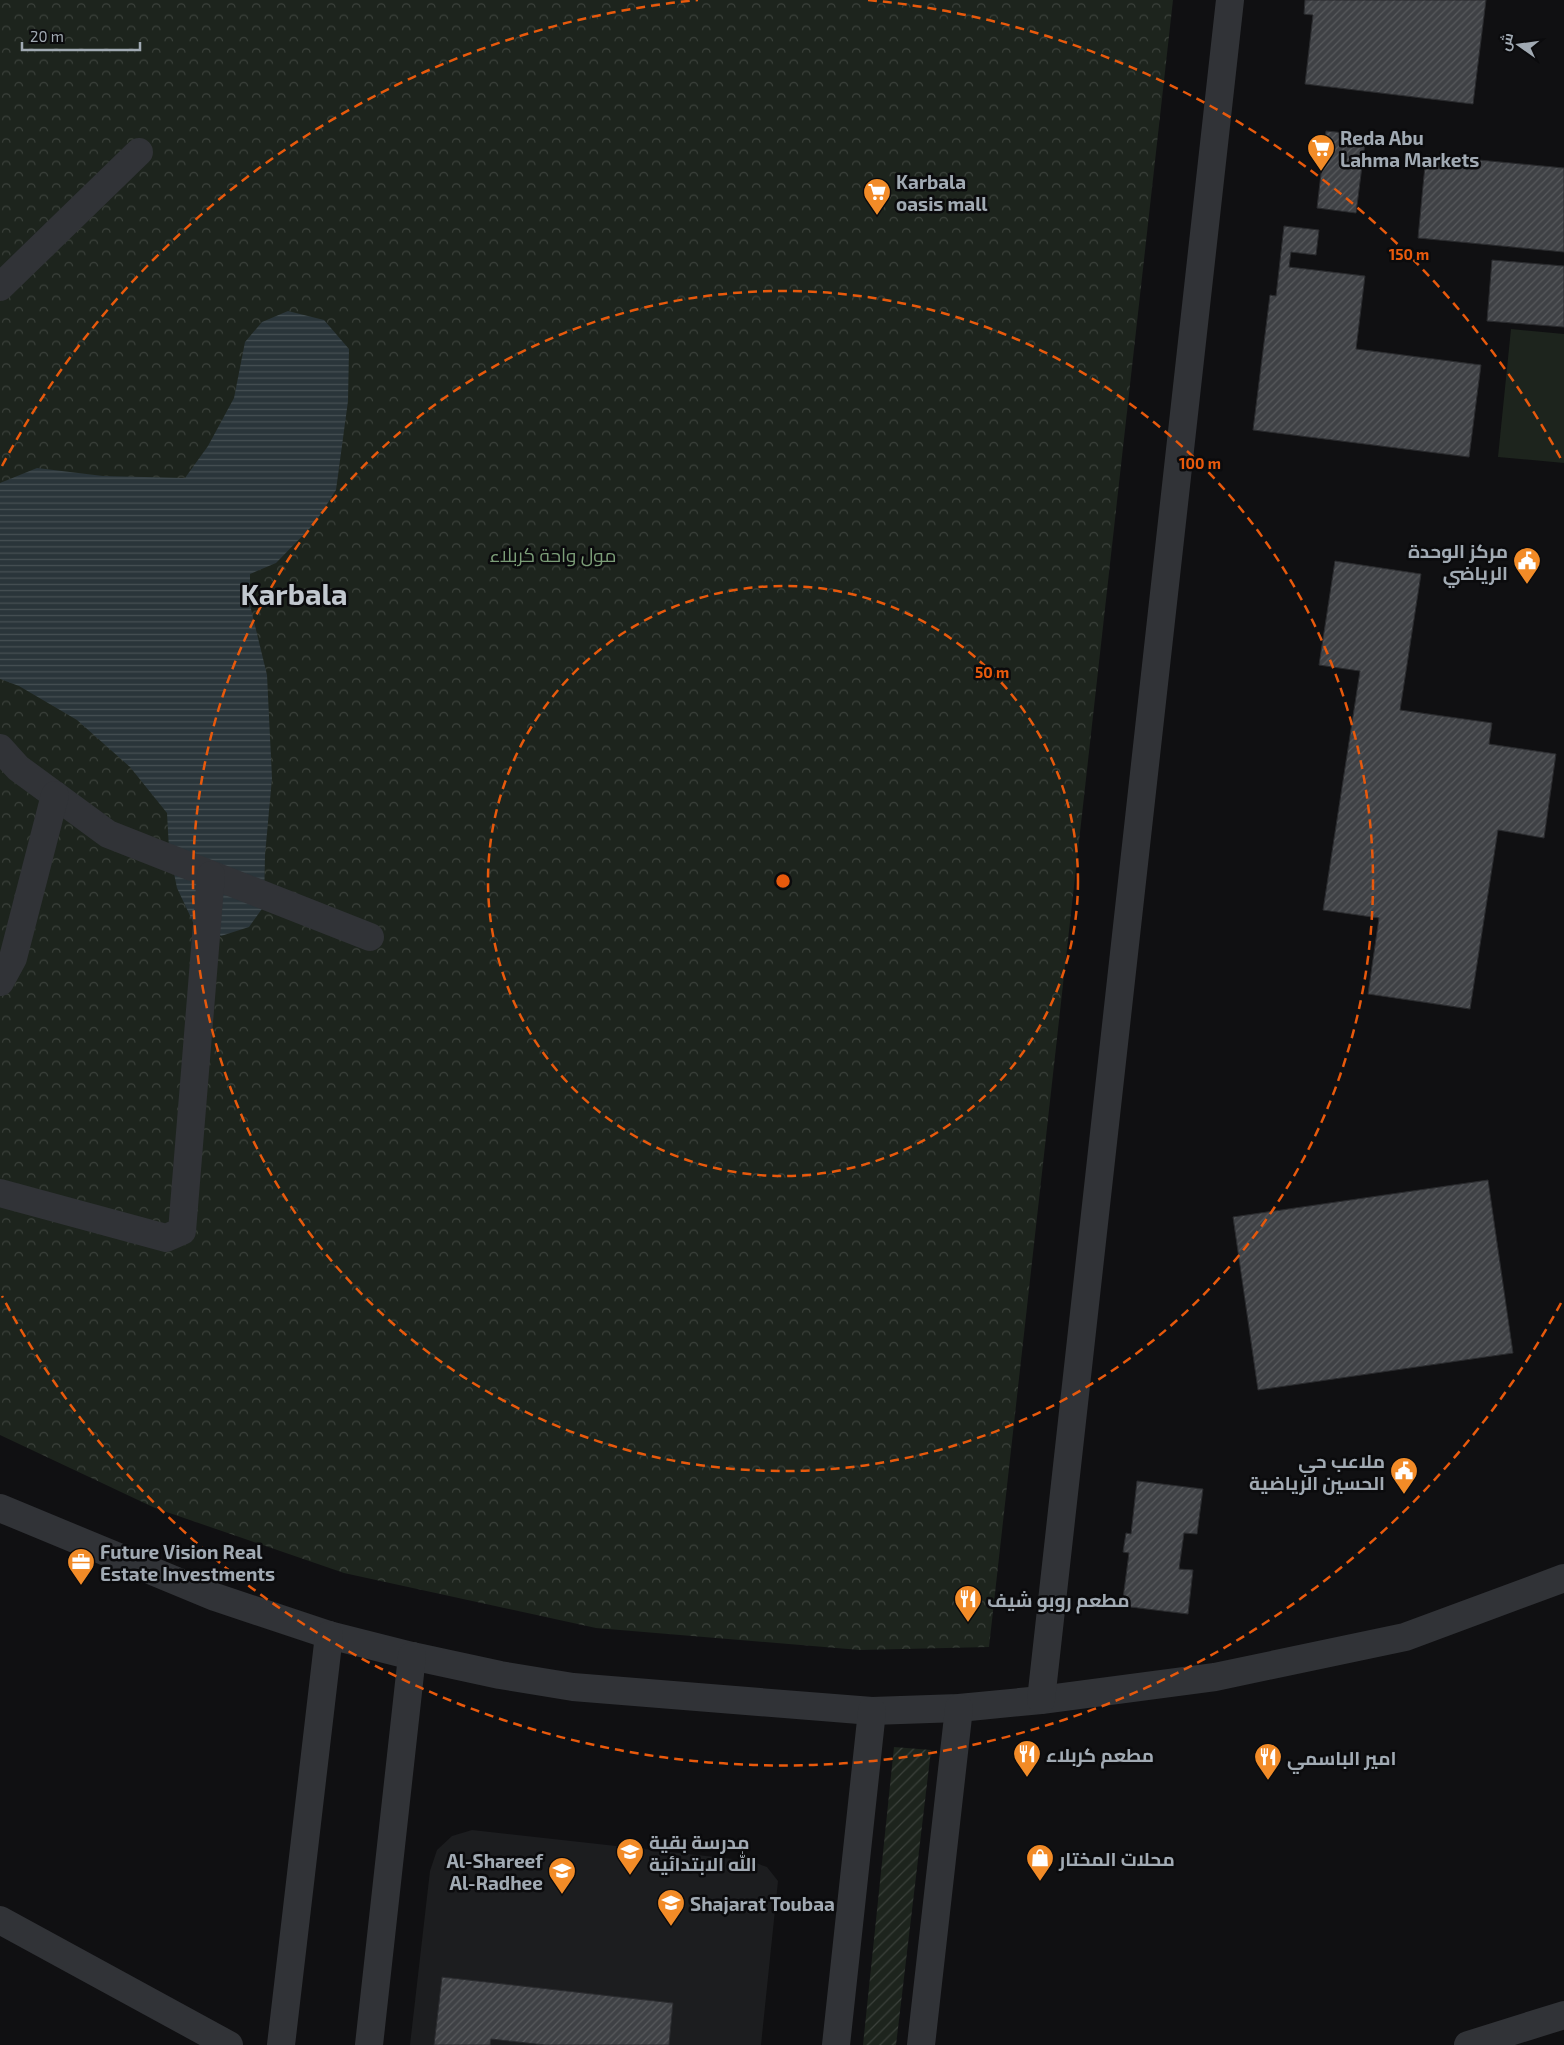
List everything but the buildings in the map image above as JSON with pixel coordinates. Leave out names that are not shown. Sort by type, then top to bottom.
[{"type":"street","points":[[1041,1700],[1230,0]]},
{"type":"street","points":[[0,287],[139,152]]},
{"type":"street","points":[[0,748],[18,768],[108,834],[370,937]]},
{"type":"street","points":[[0,982],[13,958],[55,795]]},
{"type":"street","points":[[0,1193],[166,1238],[182,1231],[211,875]]},
{"type":"street","points":[[0,1508],[215,1597],[329,1635],[412,1656],[500,1675],[573,1687],[872,1712],[959,1708],[1041,1700],[1214,1677],[1405,1637],[1564,1578]]},
{"type":"street","points":[[281,2045],[329,1635]]},
{"type":"street","points":[[369,2045],[412,1656]]},
{"type":"street","points":[[921,2045],[959,1708]]},
{"type":"street","points":[[836,2045],[872,1712]]},
{"type":"street","points":[[0,1920],[229,2045]]},
{"type":"street","points":[[1468,2045],[1564,2015]]},
{"type":"shaded area","points":[[288,311],[324,320],[349,349],[348,401],[336,490],[315,523],[276,563],[250,574],[250,605],[267,675],[272,778],[265,855],[264,906],[249,927],[221,936],[194,924],[177,888],[169,849],[167,813],[130,767],[77,720],[19,686],[0,679],[0,483],[37,468],[103,476],[185,478],[208,446],[234,398],[245,342],[262,322]]},
{"type":"shaded area","points":[[472,1830],[751,1861],[767,1867],[778,1881],[761,2045],[410,2045],[430,1871],[437,1850],[452,1836]]},
{"type":"green space","name":"مول واحة كربلاء","points":[[0,0],[1173,0],[989,1647],[860,1650],[596,1628],[344,1573],[155,1508],[0,1435]]},
{"type":"green space","points":[[1511,329],[1564,334],[1564,463],[1498,457]]},
{"type":"green space","points":[[894,1747],[931,1750],[896,2045],[863,2045]]},
{"type":"place","name":"Reda Abu Lahma Markets","points":[[1321,172]]},
{"type":"place","name":"Karbala oasis mall","points":[[877,216]]},
{"type":"place","name":"مركز الوحدة الرياضي","points":[[1527,585]]},
{"type":"place","name":"ملاعب حي الحسين الرياضية","points":[[1404,1495]]},
{"type":"place","name":"Future Vision Real Estate Investments","points":[[81,1586]]},
{"type":"place","name":"مطعم روبو شيف","points":[[968,1623]]},
{"type":"place","name":"مطعم كربلاء","points":[[1027,1778]]},
{"type":"place","name":"امير الباسمي","points":[[1268,1781]]},
{"type":"place","name":"مدرسة بقية الله الابتدائية","points":[[630,1876]]},
{"type":"place","name":"محلات المختار","points":[[1040,1882]]},
{"type":"place","name":"Al-Shareef Al-Radhee","points":[[562,1895]]},
{"type":"place","name":"Shajarat Toubaa","points":[[671,1927]]},
{"type":"district","name":"Karbala","points":[[294,593]]}]
